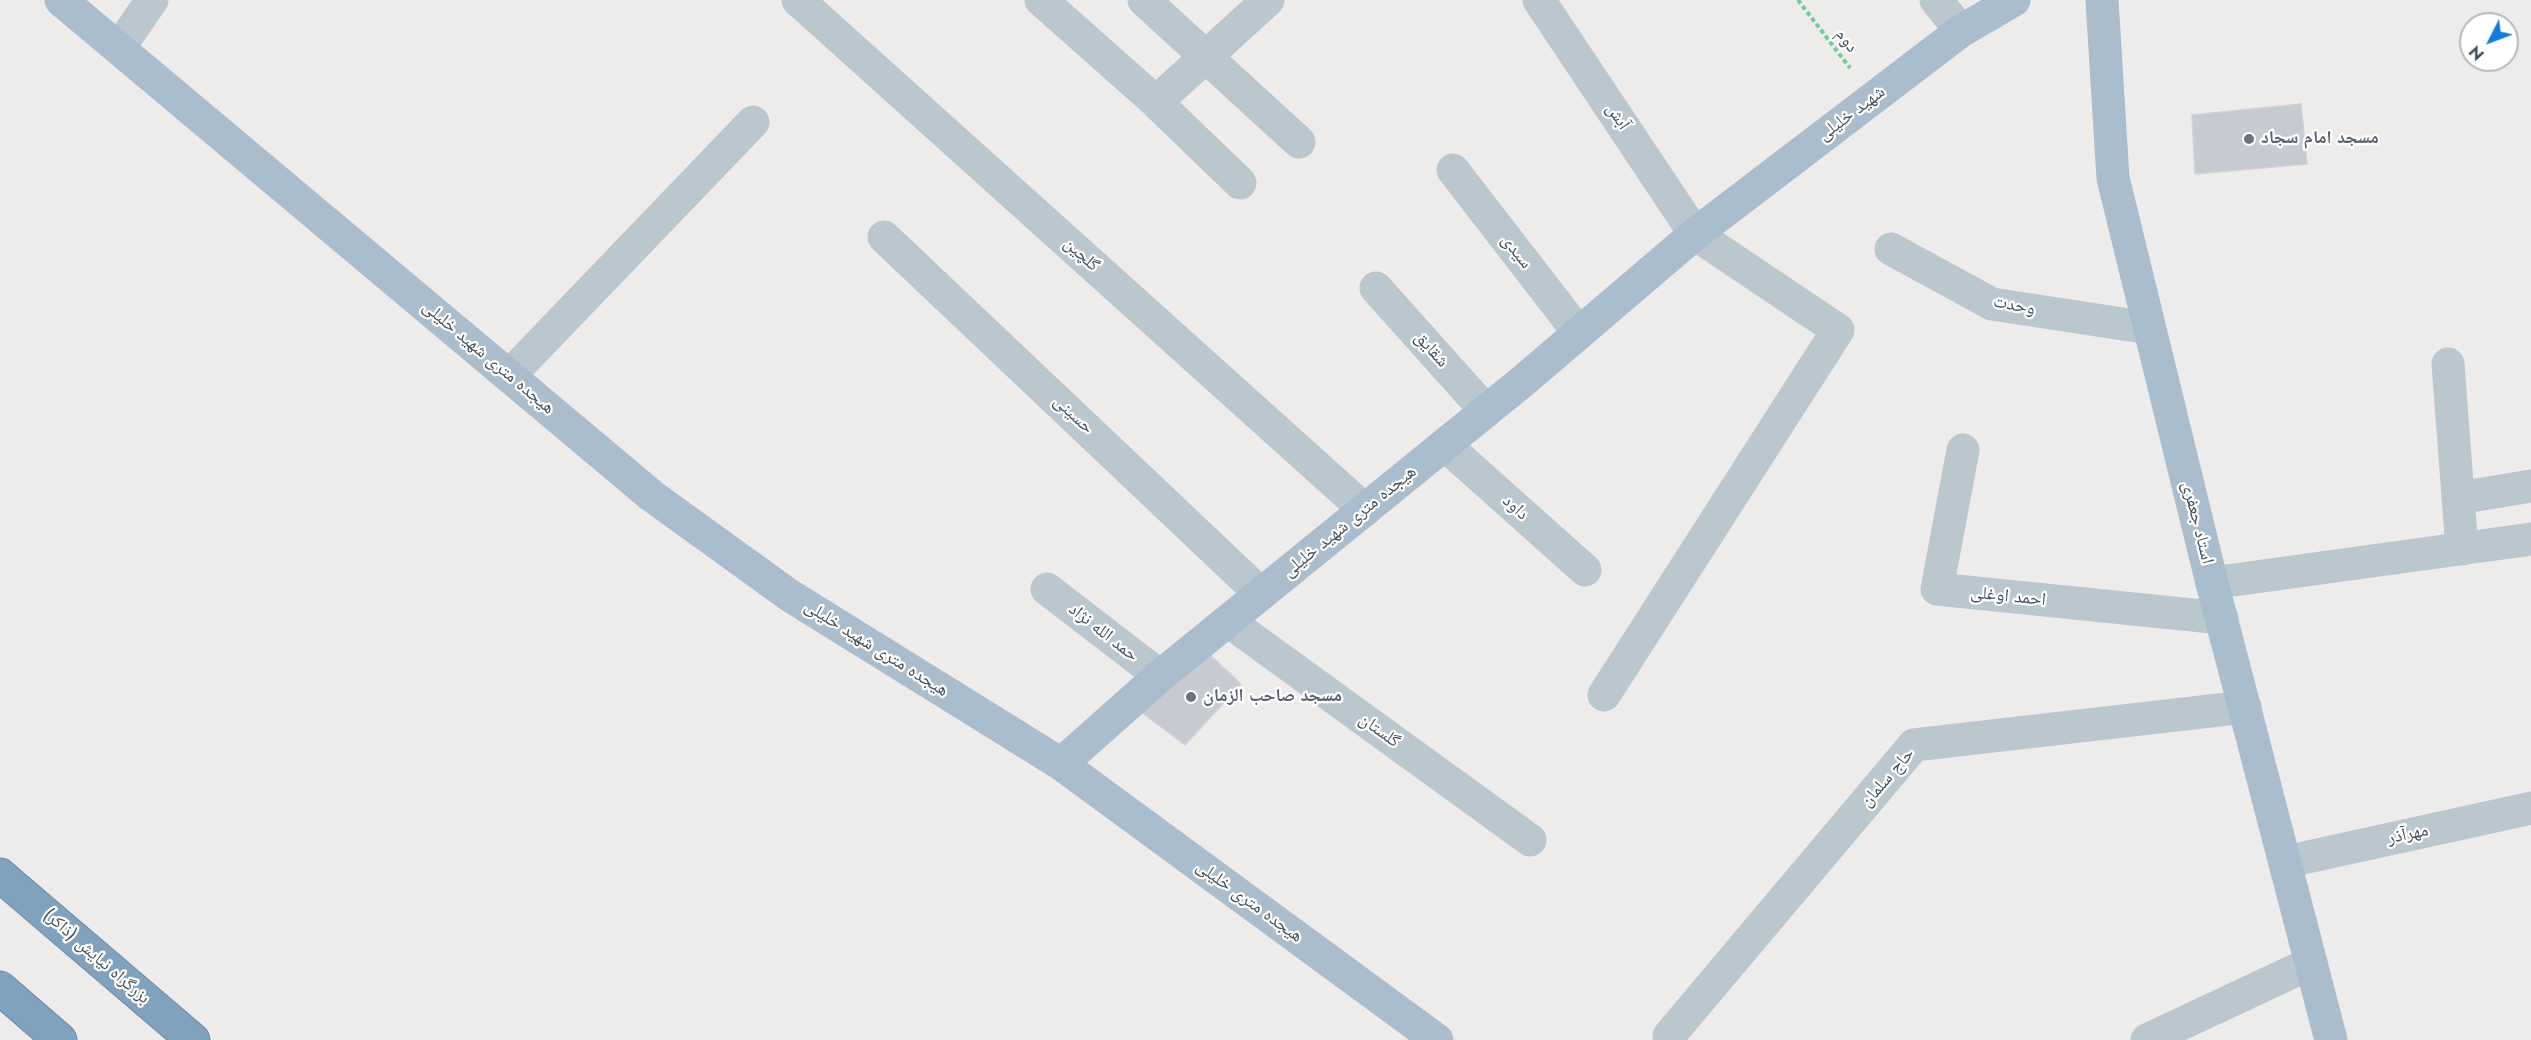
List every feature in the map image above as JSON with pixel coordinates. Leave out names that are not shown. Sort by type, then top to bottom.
[{"type":"highway","name":"بزرگراه نیایش (ذاکر)","points":[[0,875],[193,1040]]},
{"type":"highway","points":[[0,988],[60,1040]]},
{"type":"main road","name":"هیجده متری شهید خلیلی","points":[[61,0],[652,496],[789,595],[1061,764],[1160,676],[1486,411],[1695,234]]},
{"type":"main road","name":"شهید خلیلی","points":[[1695,234],[1872,98],[1961,16],[2014,0]]},
{"type":"main road","name":"استاد جعفری","points":[[2102,0],[2113,178],[2212,583],[2331,1040]]},
{"type":"main road","name":"هیجده متری خلیلی","points":[[1061,764],[1437,1040]]},
{"type":"street","points":[[119,48],[152,0]]},
{"type":"street","name":"گلچین","points":[[798,0],[1365,510]]},
{"type":"street","points":[[1041,0],[1156,102],[1240,183]]},
{"type":"street","points":[[1144,0],[1299,142]]},
{"type":"street","points":[[1156,102],[1268,0]]},
{"type":"street","name":"آبش","points":[[1539,0],[1695,234]]},
{"type":"street","points":[[1936,0],[1961,16]]},
{"type":"street","points":[[509,376],[753,122]]},
{"type":"street","name":"سیدی","points":[[1453,170],[1579,333]]},
{"type":"street","points":[[1605,695],[1838,330],[1695,234]]},
{"type":"street","name":"حسینی","points":[[884,237],[1261,594]]},
{"type":"street","name":"وحدت","points":[[1891,249],[1992,304],[2149,328]]},
{"type":"street","name":"شقایق","points":[[1376,288],[1486,411]]},
{"type":"street","points":[[2448,364],[2462,549]]},
{"type":"street","name":"داود","points":[[1444,445],[1585,570]]},
{"type":"street","name":"احمد اوغلی","points":[[1963,450],[1937,589],[2222,618]]},
{"type":"street","points":[[2458,498],[2531,486]]},
{"type":"street","points":[[2212,583],[2531,540]]},
{"type":"street","name":"حمد الله نژاد","points":[[1047,589],[1160,676]]},
{"type":"street","name":"گلستان","points":[[1228,621],[1530,840]]},
{"type":"street","name":"حاج سلمان","points":[[1669,1036],[1914,745],[2245,707]]},
{"type":"street","name":"مهرآذر","points":[[2285,862],[2531,808]]},
{"type":"street","points":[[2147,1040],[2311,963]]},
{"type":"path","name":"دوم","points":[[1798,0],[1872,98]]},
{"type":"building","name":"مسجد امام سجاد","points":[[2301,104],[2307,164],[2195,174],[2192,115]]},
{"type":"building","name":"مسجد صاحب الزمان","points":[[1206,651],[1241,684],[1185,745],[1137,709]]},
{"type":"place","name":"مسجد امام سجاد","points":[[2249,139]]},
{"type":"place","name":"مسجد صاحب الزمان","points":[[1191,697]]}]
